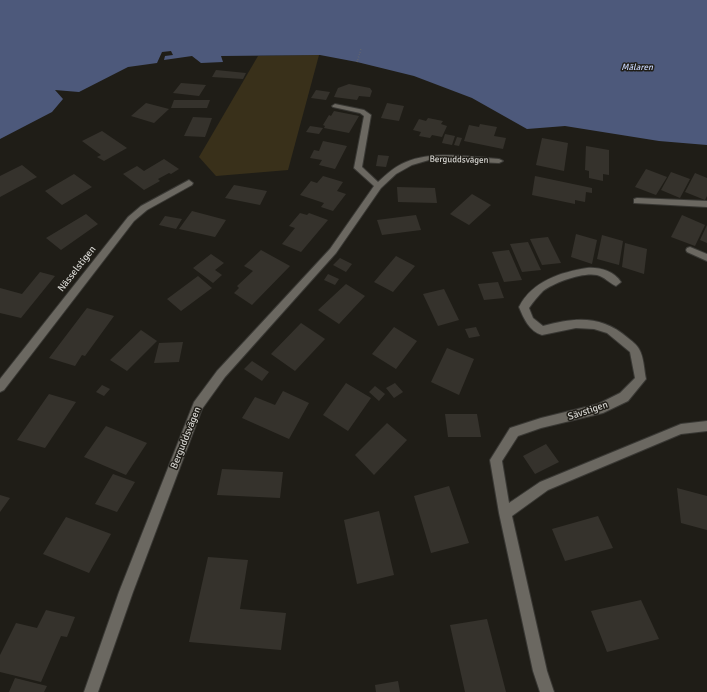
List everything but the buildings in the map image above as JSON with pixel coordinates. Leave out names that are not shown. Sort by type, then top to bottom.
[{"type":"street","points":[[336,106],[362,111],[368,116],[358,168],[378,186]]},
{"type":"street","name":"Berguddsvägen","points":[[91,692],[126,592],[198,406],[221,374],[333,251],[378,186],[393,172],[409,163],[429,158],[499,161]]},
{"type":"street","name":"Nässelstigen","points":[[0,387],[131,219],[144,208],[189,183]]},
{"type":"street","points":[[637,201],[707,204]]},
{"type":"street","points":[[690,250],[707,258]]},
{"type":"street","name":"Sävstigen","points":[[547,692],[540,671],[505,513],[496,460],[514,432],[541,423],[599,409],[624,397],[640,379],[635,350],[610,330],[587,323],[560,326],[542,331],[529,320],[524,307],[537,291],[553,281],[572,274],[594,271],[610,276],[616,282]]},
{"type":"street","points":[[505,513],[544,486],[682,429],[707,426]]},
{"type":"path","points":[[357,62],[361,49]]},
{"type":"shaded area","points":[[319,55],[288,170],[216,176],[199,157],[258,56]]},
{"type":"water","name":"Mälaren","points":[[0,0],[707,0],[707,145],[659,141],[565,126],[527,129],[472,98],[414,76],[357,62],[320,55],[221,56],[223,62],[201,63],[192,56],[164,60],[165,56],[173,55],[171,51],[162,52],[157,63],[128,67],[79,92],[55,90],[63,99],[52,112],[0,139]]}]
